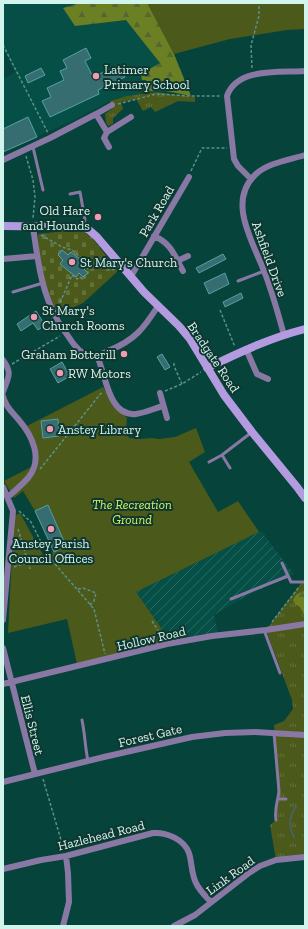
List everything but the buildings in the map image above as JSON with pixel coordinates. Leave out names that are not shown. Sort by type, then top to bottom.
[{"type":"street","points":[[305,71],[253,74],[240,79],[232,86],[227,96],[234,160],[251,179],[256,174],[268,167],[305,155]]},
{"type":"street","points":[[3,160],[50,138],[112,105]]},
{"type":"street","points":[[96,114],[107,132]]},
{"type":"street","points":[[109,147],[104,138],[107,132],[131,117]]},
{"type":"street","name":"Park Road","points":[[128,274],[133,273],[189,177]]},
{"type":"street","name":"Ashfield Drive","points":[[251,179],[243,192],[243,211],[246,227],[264,271],[284,335]]},
{"type":"street","points":[[3,226],[83,227]]},
{"type":"street","points":[[33,227],[37,256],[43,283],[51,308],[65,333],[78,350],[90,356],[97,356],[122,345],[145,326],[158,306]]},
{"type":"street","name":"Bradgate Road","points":[[83,227],[97,237],[128,274],[190,339],[224,395],[305,498]]},
{"type":"street","points":[[154,236],[166,242],[183,271]]},
{"type":"street","points":[[3,259],[37,256]]},
{"type":"street","points":[[177,261],[188,256]]},
{"type":"street","points":[[207,368],[238,352],[305,329]]},
{"type":"street","points":[[246,349],[257,374],[268,379]]},
{"type":"street","points":[[97,356],[115,405],[125,412],[136,414],[164,406]]},
{"type":"street","points":[[3,360],[10,374],[3,392]]},
{"type":"street","points":[[160,393],[168,418]]},
{"type":"street","points":[[3,396],[8,408],[28,431],[36,450],[35,465],[29,477],[8,499]]},
{"type":"street","points":[[3,487],[12,511],[3,620]]},
{"type":"street","name":"Hollow Road","points":[[3,684],[166,644],[212,636],[305,624]]},
{"type":"street","name":"Ellis Street","points":[[3,648],[38,774]]},
{"type":"street","name":"Forest Gate","points":[[3,782],[192,737],[225,733],[255,732],[305,735]]},
{"type":"street","name":"Hazlehead Road","points":[[3,869],[66,856],[153,833],[166,834],[179,841],[187,849],[196,884],[211,902]]},
{"type":"street","points":[[63,926],[69,902],[66,856]]},
{"type":"street","name":"Link Road","points":[[174,926],[195,915],[243,877],[260,866],[276,860],[305,858]]},
{"type":"lane","points":[[32,146],[44,190]]},
{"type":"lane","points":[[70,194],[80,192],[85,220],[83,227]]},
{"type":"lane","points":[[238,281],[264,271]]},
{"type":"lane","points":[[13,292],[43,283]]},
{"type":"lane","points":[[209,462],[222,455],[252,432]]},
{"type":"lane","points":[[222,455],[230,468]]},
{"type":"lane","points":[[282,563],[291,582],[304,582]]},
{"type":"lane","points":[[231,599],[288,576]]},
{"type":"lane","points":[[265,630],[280,673]]},
{"type":"lane","points":[[82,720],[88,761]]},
{"type":"lane","points":[[274,733],[278,770],[278,799],[275,807],[276,820]]},
{"type":"lane","points":[[278,799],[286,799]]},
{"type":"path","points":[[253,74],[251,45],[259,16],[259,3]]},
{"type":"path","points":[[3,46],[50,138]]},
{"type":"path","points":[[112,105],[156,94],[227,96]]},
{"type":"path","points":[[189,177],[202,148],[232,148]]},
{"type":"path","points":[[24,150],[33,180],[35,192],[33,227],[38,234],[62,247],[72,250],[88,264],[128,274]]},
{"type":"path","points":[[55,314],[72,275],[77,279],[80,277],[82,279],[88,273],[88,264]]},
{"type":"path","points":[[220,310],[238,352]]},
{"type":"path","points":[[7,366],[65,333]]},
{"type":"path","points":[[174,363],[182,384]]},
{"type":"path","points":[[160,393],[182,384],[207,368]]},
{"type":"path","points":[[37,473],[107,386]]},
{"type":"path","points":[[8,499],[31,522],[48,556],[94,609],[106,659]]},
{"type":"path","points":[[18,529],[30,569]]},
{"type":"path","points":[[12,567],[48,556]]},
{"type":"path","points":[[265,630],[304,582]]},
{"type":"path","points":[[77,589],[83,588],[96,593],[94,601],[90,605]]},
{"type":"path","points":[[152,621],[166,644]]},
{"type":"path","points":[[38,774],[66,856]]},
{"type":"shaded area","name":"Latimer Primary School","points":[[3,3],[148,3],[174,54],[191,93],[156,92],[118,98],[74,120],[3,152],[3,79],[15,72],[3,49]]},
{"type":"shaded area","points":[[261,531],[294,574],[250,594],[214,615],[218,633],[171,642],[136,592]]},
{"type":"green space","points":[[80,3],[148,3],[174,54],[191,96],[161,90],[143,92],[142,87],[147,86],[146,80],[142,80],[141,74],[160,63],[126,20],[75,26],[63,8]]},
{"type":"green space","points":[[147,3],[305,3],[305,29],[287,30],[230,39],[174,54]]},
{"type":"green space","points":[[156,92],[195,97],[195,102],[178,101],[155,112],[151,107],[143,111],[136,99],[121,102],[123,109],[113,118],[113,124],[108,126],[105,114],[113,108],[110,101],[127,96]]},
{"type":"green space","points":[[75,230],[84,232],[93,239],[118,271],[83,303],[59,314],[51,308],[40,270],[38,234]]},
{"type":"green space","name":"The Recreation Ground","points":[[103,387],[115,405],[127,418],[126,430],[129,438],[159,439],[175,437],[196,428],[205,452],[189,462],[218,512],[238,501],[259,532],[136,592],[171,642],[77,664],[67,619],[8,633],[14,516],[20,513],[43,555],[54,552],[66,546],[48,506],[35,511],[23,491],[14,498],[4,481],[35,465],[36,456],[25,427]]},
{"type":"green space","points":[[302,582],[305,582],[305,857],[276,860],[270,825],[276,820],[278,799],[274,725],[284,721],[293,709],[292,700],[266,630]]},
{"type":"green space","points":[[303,591],[305,593],[305,617],[300,607],[295,604],[293,600],[296,595]]},
{"type":"waterway","points":[[294,837],[290,822],[296,806]]},
{"type":"place","name":"Latimer Primary School","points":[[96,76]]},
{"type":"place","name":"Old Hare and Hounds","points":[[98,217]]},
{"type":"place","name":"St Mary's Church","points":[[72,262]]},
{"type":"place","name":"St Mary's Church Rooms","points":[[34,317]]},
{"type":"place","name":"Graham Botterill","points":[[124,354]]},
{"type":"place","name":"RW Motors","points":[[60,373]]},
{"type":"place","name":"Anstey Library","points":[[50,429]]},
{"type":"place","name":"Anstey Parish Council Offices","points":[[51,529]]}]
